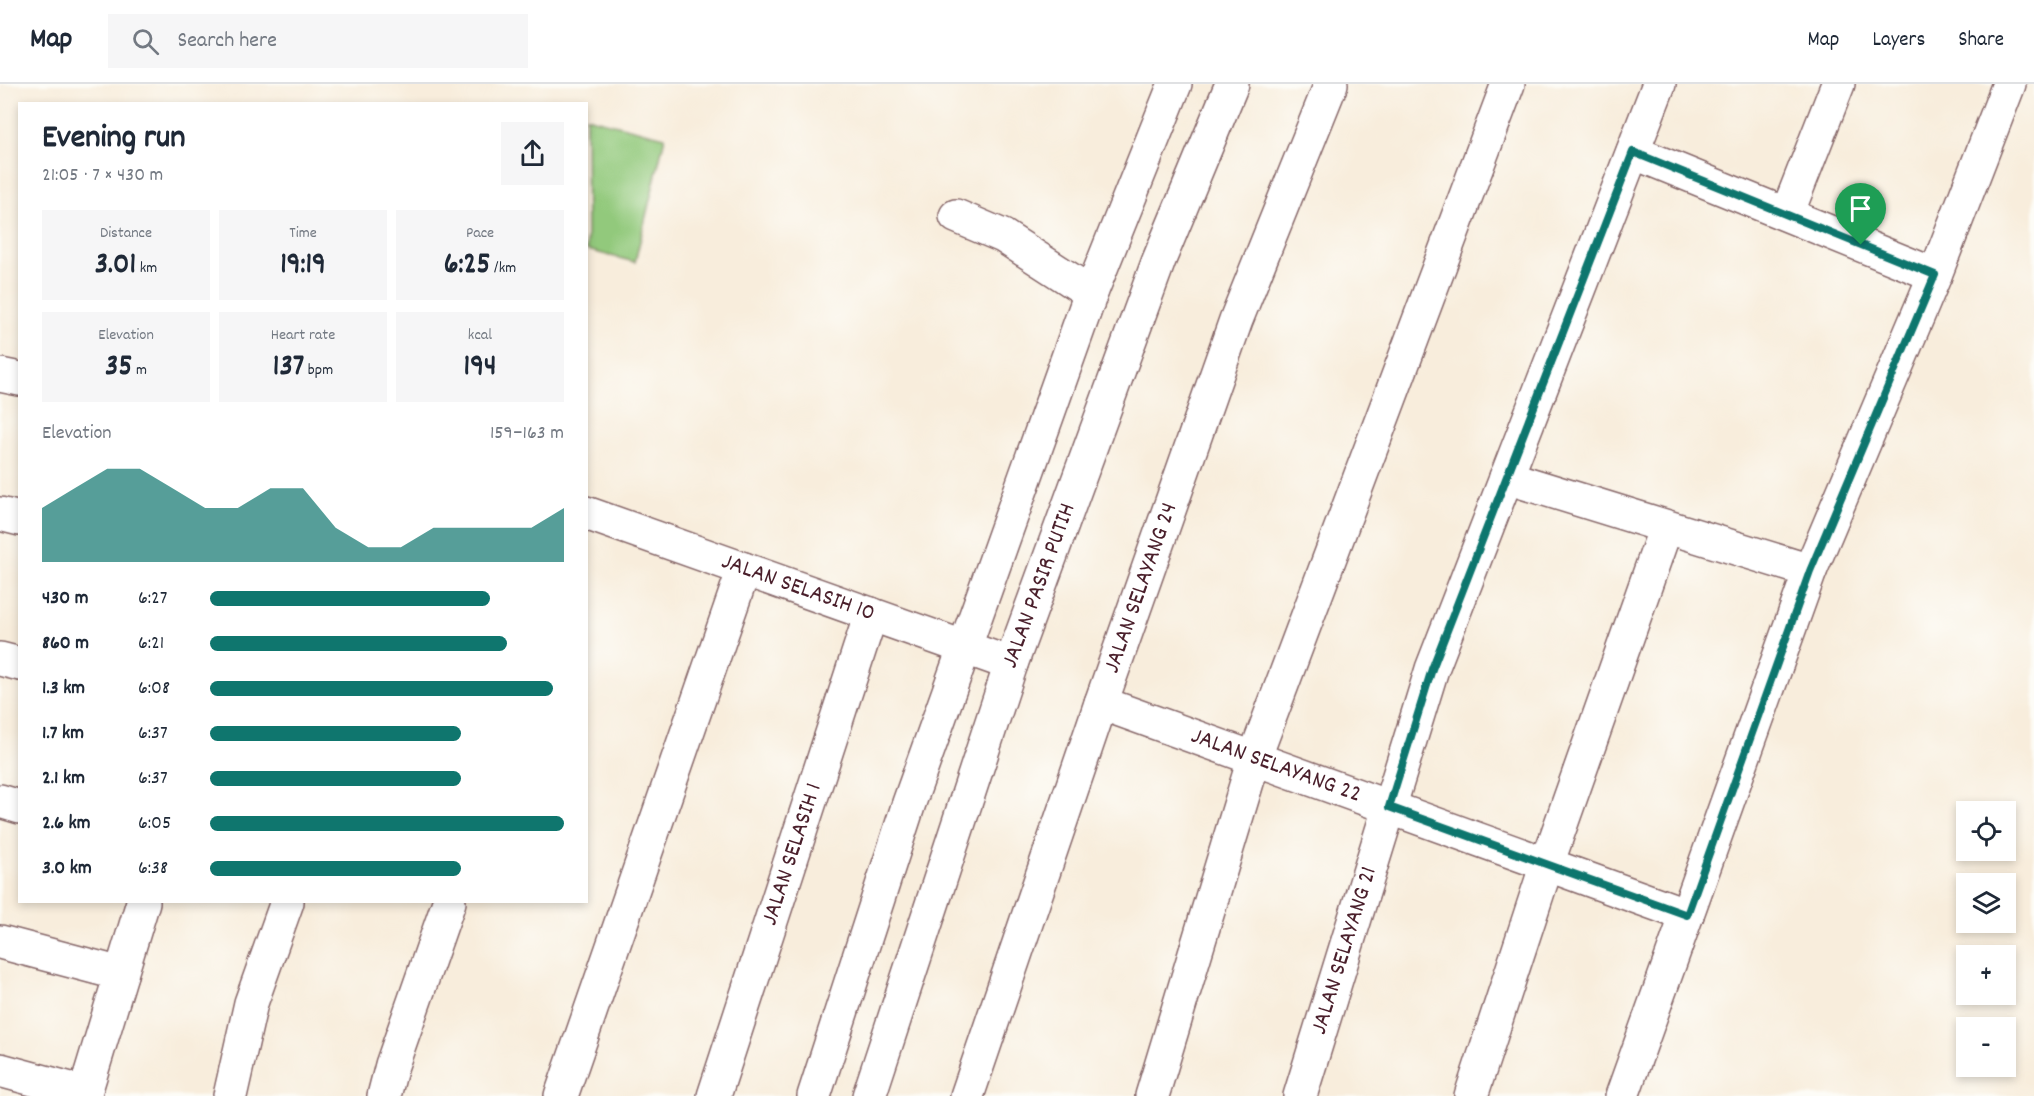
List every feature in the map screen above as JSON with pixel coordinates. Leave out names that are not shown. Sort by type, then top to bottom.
[{"type":"street","name":"JALAN PASIR PUTIH","points":[[814,1096],[909,803],[1091,293],[1175,84]]},
{"type":"street","name":"JALAN PASIR PUTIH","points":[[870,1096],[1011,664],[1159,260],[1232,84]]},
{"type":"street","name":"JALAN SELAYANG 24","points":[[967,1096],[1236,320],[1331,84]]},
{"type":"street","points":[[1152,1096],[1254,759],[1508,84]]},
{"type":"street","name":"JALAN SELAYANG 21","points":[[1300,1096],[1432,669],[1659,84]]},
{"type":"street","points":[[1787,214],[1838,84]]},
{"type":"street","points":[[1622,1096],[1810,571],[1935,275],[2009,84]]},
{"type":"street","points":[[1633,152],[1935,275]]},
{"type":"street","points":[[956,216],[1003,237],[1091,293]]},
{"type":"street","points":[[0,375],[18,379]]},
{"type":"street","points":[[1506,477],[1810,571]]},
{"type":"street","points":[[0,514],[18,518]]},
{"type":"street","name":"JALAN SELASIH 10","points":[[588,514],[1011,664]]},
{"type":"street","points":[[1471,1096],[1547,864],[1666,527]]},
{"type":"street","points":[[561,1096],[744,569]]},
{"type":"street","name":"JALAN SELASIH 1","points":[[714,1096],[871,614]]},
{"type":"street","points":[[0,658],[18,663]]},
{"type":"street","name":"JALAN SELAYANG 22","points":[[1101,704],[1687,915]]},
{"type":"street","points":[[0,801],[18,806]]},
{"type":"street","points":[[0,1070],[85,1095],[143,903]]},
{"type":"street","points":[[230,1096],[251,1004],[287,903]]},
{"type":"street","points":[[384,1096],[392,1065],[449,903]]},
{"type":"street","points":[[0,942],[121,974]]},
{"type":"green space","points":[[588,118],[665,137],[635,262],[588,250]]},
{"type":"route","points":[[1633,152],[1861,245],[1935,275],[1810,571],[1687,915],[1389,807],[1432,669],[1633,152]]}]
